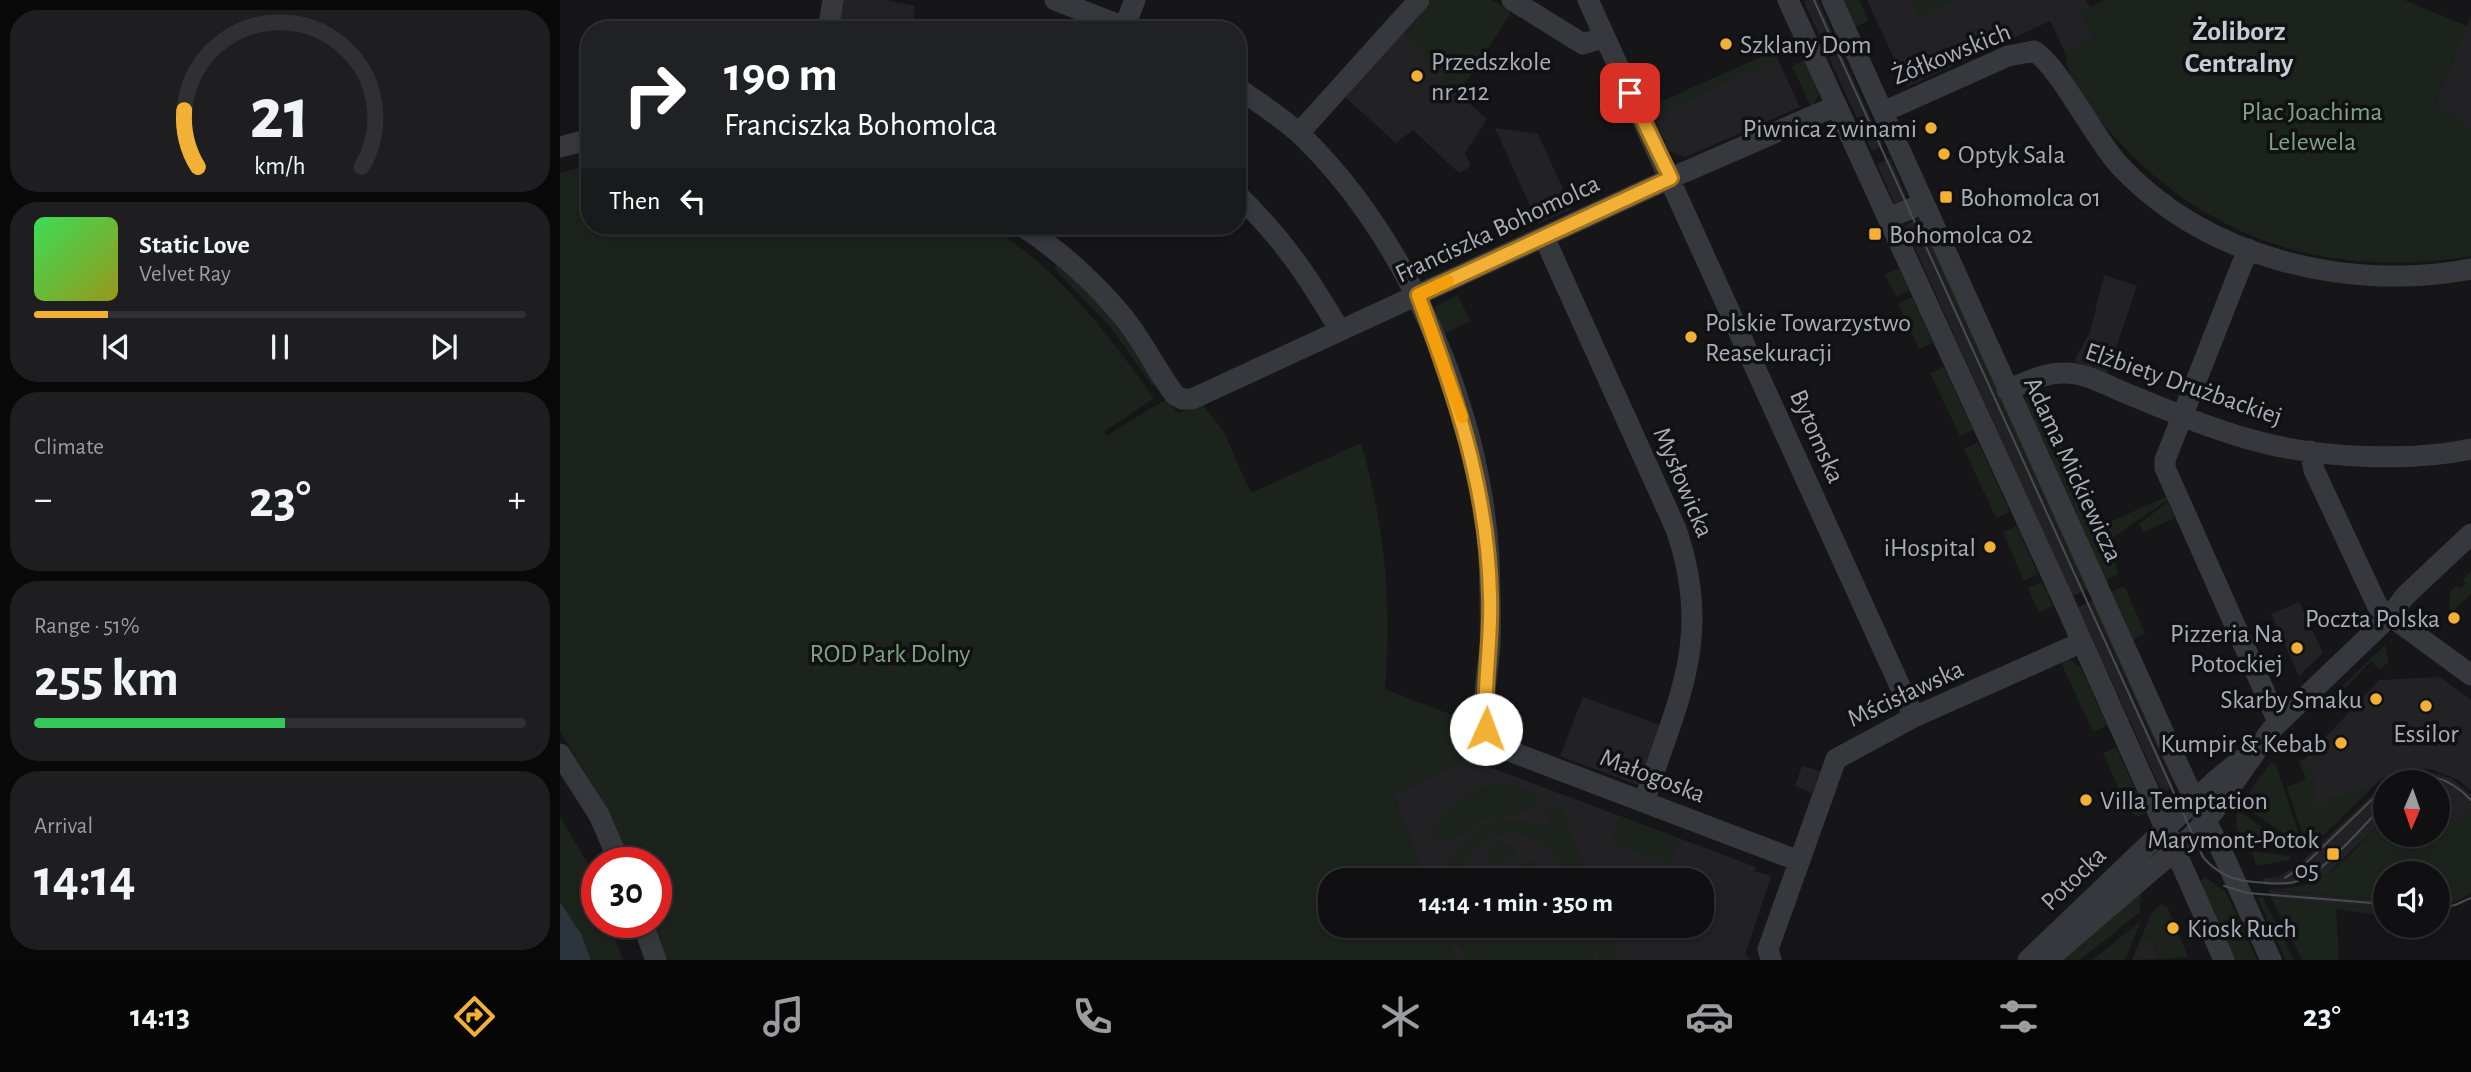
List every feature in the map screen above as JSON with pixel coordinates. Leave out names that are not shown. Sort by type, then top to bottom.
[{"type":"street","points":[[830,21],[833,0]]},
{"type":"street","points":[[1055,0],[1106,21]]},
{"type":"street","points":[[1128,21],[1135,0]]},
{"type":"street","points":[[1299,133],[1419,0]]},
{"type":"street","points":[[1511,0],[1583,44],[1605,37]]},
{"type":"street","name":"Bytomska","points":[[1588,0],[1914,717]]},
{"type":"street","points":[[1788,0],[2224,960]]},
{"type":"street","name":"Adama Mickiewicza","points":[[1832,0],[2007,390],[2195,801],[2271,960]]},
{"type":"street","name":"Żółkowskich","points":[[1883,112],[2008,56],[2022,51],[2040,55],[2120,166],[2162,201],[2202,228],[2249,249]]},
{"type":"street","points":[[1246,95],[1299,133],[1360,203],[1418,295]]},
{"type":"street","name":"Franciszka Bohomolca","points":[[1047,235],[1121,314],[1169,387],[1182,399],[1199,396],[1671,178],[1836,106]]},
{"type":"street","points":[[560,147],[581,141]]},
{"type":"street","points":[[1246,203],[1278,234],[1299,261],[1340,331]]},
{"type":"street","points":[[1888,218],[1924,203]]},
{"type":"street","name":"Mysłowicka","points":[[1544,237],[1676,529],[1685,557],[1692,606],[1687,676],[1644,802]]},
{"type":"street","points":[[2278,722],[2166,476],[2165,460],[2249,249],[2324,272],[2357,276],[2419,276],[2471,269]]},
{"type":"street","name":"Małogoska","points":[[1418,295],[1457,401],[1483,514],[1490,594],[1485,719],[1489,739],[1499,747],[1799,861]]},
{"type":"street","name":"Elżbiety Drużbackiej","points":[[2007,390],[2046,374],[2078,373],[2183,416],[2264,443],[2310,451],[2384,455],[2466,450]]},
{"type":"street","points":[[2310,451],[2314,470],[2378,607],[2471,675]]},
{"type":"street","name":"Potocka","points":[[2047,960],[2175,853],[2206,821],[2251,754],[2278,722],[2389,617],[2405,596],[2470,539]]},
{"type":"street","name":"Mścisławska","points":[[1772,960],[1768,950],[1836,759],[1914,717],[2080,643]]},
{"type":"street","points":[[560,754],[598,815],[613,847]]},
{"type":"street","name":"Potocka","points":[[2028,960],[2227,771],[2251,754]]},
{"type":"street","points":[[648,938],[656,960]]},
{"type":"shaded area","points":[[842,0],[885,0],[915,6],[913,21],[839,21]]},
{"type":"shaded area","name":"Przedszkole nr 212","points":[[1431,0],[1492,0],[1511,13],[1458,94],[1487,119],[1465,153],[1471,166],[1459,173],[1413,130],[1396,143],[1345,97]]},
{"type":"shaded area","points":[[1818,0],[1834,36],[1822,41],[1804,2]]},
{"type":"shaded area","points":[[1867,0],[2086,0],[2090,8],[2081,13],[2094,39],[2065,52],[2050,21],[1907,87]]},
{"type":"shaded area","points":[[2471,16],[2471,129],[2435,104]]},
{"type":"shaded area","points":[[1838,45],[1883,146],[1872,151],[1826,51]]},
{"type":"shaded area","points":[[1774,51],[1800,107],[1685,157],[1669,151],[1649,107]]},
{"type":"shaded area","points":[[1495,128],[1538,134],[1572,209],[1538,224]]},
{"type":"shaded area","points":[[1890,158],[1907,198],[1894,203],[1877,164]]},
{"type":"shaded area","points":[[1917,220],[2085,591],[2072,596],[1905,226]]},
{"type":"shaded area","points":[[2104,275],[2137,286],[2107,374],[2074,361],[2090,332]]},
{"type":"shaded area","points":[[2090,602],[2173,786],[2163,794],[2078,607]]},
{"type":"shaded area","points":[[2299,602],[2323,653],[2299,676],[2271,614]]},
{"type":"shaded area","points":[[2440,677],[2471,700],[2471,791],[2459,780],[2450,777],[2450,770],[2373,770],[2373,787],[2308,850],[2287,787],[2306,780],[2299,761],[2306,758],[2379,680]]},
{"type":"shaded area","points":[[1583,697],[1660,725],[1638,785],[1560,756]]},
{"type":"shaded area","points":[[1468,759],[1756,867],[1754,871],[1771,876],[1745,954],[1751,960],[1456,960],[1448,938],[1714,938],[1714,868],[1421,868],[1393,794]]},
{"type":"shaded area","points":[[1802,766],[1820,771],[1812,793],[1795,786]]},
{"type":"shaded area","points":[[2450,778],[2471,795],[2471,809],[2456,824],[2450,818]]},
{"type":"shaded area","points":[[2373,794],[2373,830],[2323,878],[2317,874],[2292,885],[2265,885],[2262,879],[2278,877],[2297,866]]},
{"type":"shaded area","points":[[2268,890],[2373,900],[2373,907],[2271,898]]},
{"type":"shaded area","points":[[560,902],[581,934],[591,960],[560,960]]},
{"type":"shaded area","points":[[2154,939],[2157,959],[2132,960],[2140,941]]},
{"type":"green space","points":[[1431,0],[1492,0],[1511,13],[1455,99],[1437,84],[1446,73],[1403,34]]},
{"type":"green space","points":[[1842,0],[1859,0],[1869,21],[1855,27]]},
{"type":"green space","points":[[1912,0],[1952,0],[1953,1],[1919,16]]},
{"type":"green space","name":"Plac Joachima Lelewela","points":[[2104,0],[2404,0],[2467,26],[2435,103],[2471,129],[2471,256],[2420,262],[2371,262],[2323,256],[2277,245],[2233,227],[2191,204],[2152,173],[2115,137],[2091,108],[2071,76],[2065,52],[2094,39],[2081,12]]},
{"type":"green space","points":[[1769,54],[1773,62],[1653,116],[1649,107]]},
{"type":"green space","points":[[1805,60],[1819,95],[1811,108],[1792,66]]},
{"type":"green space","name":"ROD Park Dolny","points":[[581,167],[581,235],[1002,235],[1037,261],[1080,303],[1154,398],[1104,432],[1106,436],[1168,398],[1177,413],[1203,405],[1224,432],[1251,493],[1361,443],[1376,505],[1385,565],[1388,626],[1385,689],[1475,724],[1468,759],[1393,794],[1421,868],[1318,868],[1318,938],[1448,938],[1456,960],[667,960],[659,938],[672,938],[672,847],[624,847],[611,816],[560,731],[560,173]]},
{"type":"green space","points":[[1921,219],[2089,589],[2085,591],[1917,220]]},
{"type":"green space","points":[[1059,263],[1113,320],[1147,368],[1156,386],[1152,385],[1111,328],[1054,268]]},
{"type":"green space","points":[[1899,268],[1909,290],[1896,297],[1885,274]]},
{"type":"green space","points":[[1458,295],[1470,321],[1444,334],[1434,307]]},
{"type":"green space","points":[[1912,297],[1933,343],[1919,349],[1898,304]]},
{"type":"green space","points":[[1944,367],[1973,430],[1960,436],[1930,373]]},
{"type":"green space","points":[[2035,387],[2119,573],[2106,581],[2025,404],[2026,396]]},
{"type":"green space","points":[[1978,442],[2010,512],[1996,518],[1964,449]]},
{"type":"green space","points":[[2166,497],[2167,500],[2111,539],[2105,524]]},
{"type":"green space","points":[[2168,502],[2175,518],[2143,532],[2139,524]]},
{"type":"green space","points":[[2017,526],[2038,574],[2024,581],[2003,532]]},
{"type":"green space","points":[[2471,571],[2471,594],[2452,612],[2449,608],[2450,592],[2457,585],[2461,588],[2466,584],[2463,579]]},
{"type":"green space","points":[[2042,582],[2053,606],[2039,612],[2028,588]]},
{"type":"green space","points":[[2125,587],[2145,633],[2133,640],[2111,592]]},
{"type":"green space","points":[[2093,600],[2175,780],[2173,782],[2090,602]]},
{"type":"green space","points":[[2385,645],[2389,662],[2379,670],[2371,661],[2324,710],[2320,707]]},
{"type":"green space","points":[[2067,658],[2081,668],[2107,725],[2093,732],[2060,660]]},
{"type":"green space","points":[[2116,747],[2146,813],[2139,816],[2130,813],[2103,753]]},
{"type":"green space","points":[[2313,759],[2316,807],[2327,806],[2326,796],[2355,794],[2355,788],[2371,789],[2308,850],[2287,787],[2306,780],[2299,761],[2306,766]]},
{"type":"green space","points":[[2271,762],[2276,766],[2303,847],[2245,807],[2243,800]]},
{"type":"green space","points":[[1497,784],[1510,784],[1541,796],[1526,812],[1483,820],[1459,837],[1440,840],[1431,834],[1443,815],[1458,800],[1476,790]]},
{"type":"green space","points":[[1561,804],[1585,868],[1563,868],[1545,846],[1529,837],[1511,834],[1494,836],[1479,844],[1464,868],[1448,868],[1458,847],[1470,835],[1484,827],[1516,820],[1534,822],[1551,829],[1544,811]]},
{"type":"green space","points":[[2471,809],[2471,893],[2457,901],[2450,902],[2450,861],[2373,861],[2373,900],[2267,889],[2306,884],[2321,878],[2373,831],[2373,847],[2450,847],[2450,818],[2456,824]]},
{"type":"green space","points":[[2237,812],[2241,812],[2291,849],[2244,841],[2236,828]]},
{"type":"green space","points":[[1620,816],[1679,839],[1670,864],[1610,842]]},
{"type":"green space","points":[[560,817],[581,852],[581,938],[615,938],[623,960],[560,960]]},
{"type":"green space","points":[[1502,842],[1511,845],[1517,855],[1490,865],[1489,850],[1494,844]]},
{"type":"green space","points":[[2252,851],[2290,856],[2288,860],[2256,866]]},
{"type":"green space","points":[[1532,860],[1535,868],[1510,868]]},
{"type":"green space","points":[[2205,877],[2226,892],[2257,960],[2233,960],[2198,883]]},
{"type":"green space","points":[[2141,893],[2140,912],[2080,960],[2061,960]]},
{"type":"green space","points":[[2257,897],[2263,897],[2294,960],[2286,960]]},
{"type":"green space","points":[[2271,898],[2373,907],[2373,914],[2336,909],[2339,960],[2302,960]]},
{"type":"green space","points":[[2161,905],[2167,907],[2173,920],[2167,923],[2172,935],[2179,935],[2188,957],[2148,960],[2157,958],[2154,939],[2140,941],[2152,912]]},
{"type":"green space","points":[[2141,921],[2125,960],[2092,960]]},
{"type":"green space","points":[[1457,938],[1472,938],[1480,960],[1465,960]]},
{"type":"green space","points":[[1476,938],[1588,938],[1596,960],[1484,960]]},
{"type":"green space","points":[[1592,938],[1611,938],[1619,960],[1600,960]]},
{"type":"tram line","points":[[1814,0],[2203,857],[2214,868],[2233,878],[2270,883],[2294,882],[2318,870],[2373,817]]},
{"type":"tram line","points":[[2450,784],[2471,800]]},
{"type":"tram line","points":[[2285,878],[2304,865],[2373,799]]},
{"type":"tram line","points":[[2224,886],[2248,893],[2373,903]]},
{"type":"tram line","points":[[2450,906],[2471,898]]},
{"type":"slow traffic","points":[[1448,281],[1418,295],[1462,417]]},
{"type":"place","name":"Szklany Dom","points":[[1726,44]]},
{"type":"place","name":"Przedszkole nr 212","points":[[1417,76]]},
{"type":"place","name":"Piwnica z winami","points":[[1931,128]]},
{"type":"place","name":"Optyk Sala","points":[[1944,154]]},
{"type":"place","name":"Bohomolca 01","points":[[1946,197]]},
{"type":"place","name":"Bohomolca 02","points":[[1875,234]]},
{"type":"place","name":"Polskie Towarzystwo Reasekuracji","points":[[1691,337]]},
{"type":"place","name":"iHospital","points":[[1990,547]]},
{"type":"place","name":"Poczta Polska","points":[[2454,618]]},
{"type":"place","name":"Pizzeria Na Potockiej","points":[[2297,648]]},
{"type":"place","name":"Skarby Smaku","points":[[2376,699]]},
{"type":"place","name":"Essilor","points":[[2426,706]]},
{"type":"place","name":"Kumpir & Kebab","points":[[2341,743]]},
{"type":"place","name":"Villa Temptation","points":[[2086,800]]},
{"type":"place","name":"Marymont-Potok 05","points":[[2333,854]]},
{"type":"place","name":"Kiosk Ruch","points":[[2173,928]]},
{"type":"district","name":"Żoliborz Centralny","points":[[2239,46]]},
{"type":"route","points":[[1486,729],[1490,594],[1483,514],[1466,431],[1454,390],[1418,295],[1671,178],[1630,93]]}]
